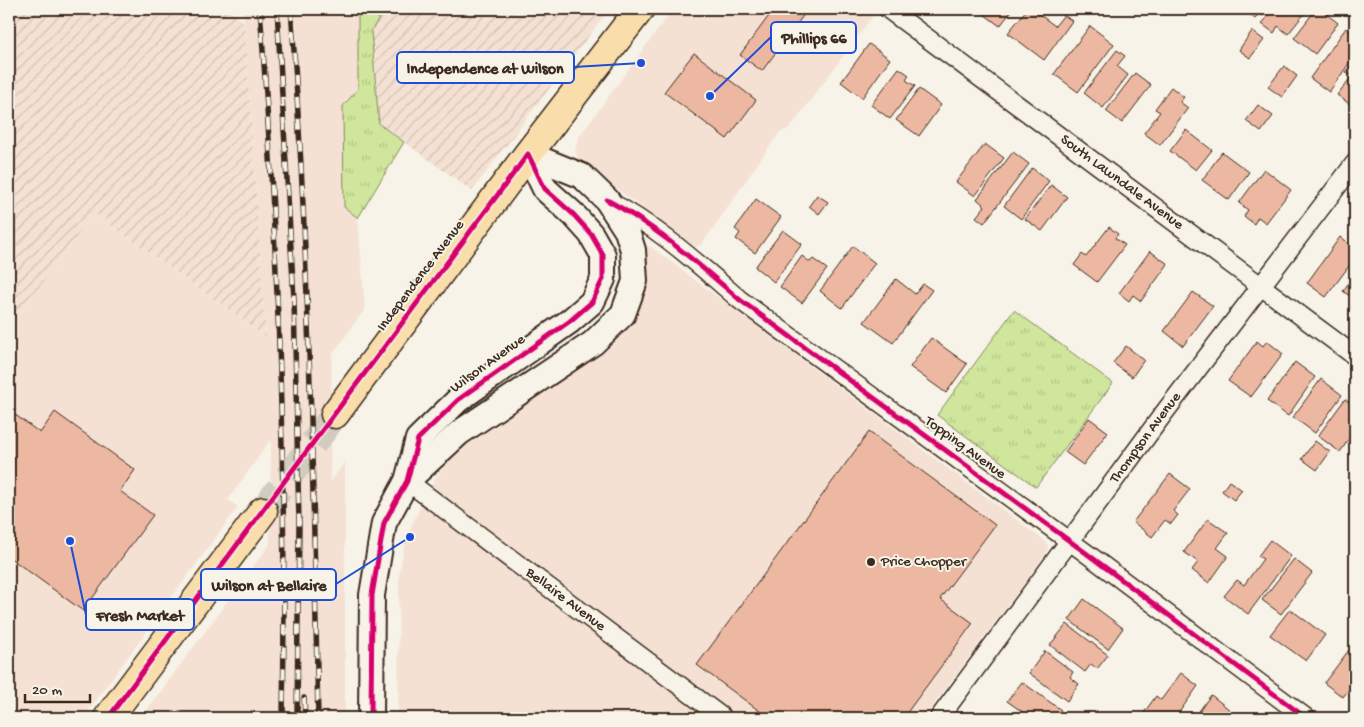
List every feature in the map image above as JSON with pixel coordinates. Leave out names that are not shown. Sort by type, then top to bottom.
[{"type":"main road","name":"Independence Avenue","points":[[335,414],[528,154],[640,9]]},
{"type":"main road","name":"Wilson Avenue","points":[[407,481],[459,433],[593,343],[623,314],[635,281],[633,250],[627,231],[607,200],[582,176],[528,154]]},
{"type":"main road","name":"Wilson Avenue","points":[[371,718],[372,596],[384,523],[407,481],[418,439],[458,400],[570,321],[592,302],[603,279],[603,255],[591,234],[573,214],[545,189],[528,154]]},
{"type":"main road","points":[[108,718],[262,511]]},
{"type":"street","name":"South Lawndale Avenue","points":[[888,9],[1355,356]]},
{"type":"street","name":"Thompson Avenue","points":[[939,718],[1261,285],[1355,163]]},
{"type":"street","name":"Topping Avenue","points":[[607,200],[630,212],[670,241],[740,300],[1070,541],[1306,718]]},
{"type":"street","name":"Bellaire Avenue","points":[[407,481],[723,718]]},
{"type":"shaded area","points":[[9,9],[227,9],[244,22],[266,337],[94,213],[9,329]]},
{"type":"shaded area","points":[[243,9],[358,9],[358,89],[344,207],[358,218],[365,309],[332,355],[330,482],[345,462],[345,718],[141,718],[270,544],[271,439],[228,500],[238,507],[83,718],[9,718],[9,329],[94,213],[266,337]]},
{"type":"shaded area","points":[[385,9],[609,9],[472,191],[379,124],[371,31]]},
{"type":"shaded area","points":[[673,9],[878,9],[790,128],[779,133],[702,244],[695,247],[578,160],[575,150],[578,138]]},
{"type":"shaded area","points":[[646,246],[651,247],[1045,541],[1048,546],[1046,554],[924,718],[398,718],[399,576],[404,547],[413,522],[436,477],[454,454],[478,430],[601,351],[619,335],[635,314],[643,297],[648,271]]},
{"type":"green space","points":[[358,9],[385,9],[371,31],[379,124],[404,142],[358,218],[344,207],[343,106],[358,89]]},
{"type":"green space","points":[[1014,310],[1113,383],[1036,487],[937,415]]},
{"type":"building","points":[[774,9],[808,9],[762,71],[740,55]]},
{"type":"building","points":[[977,9],[1013,9],[1000,26]]},
{"type":"building","points":[[1027,9],[1032,9],[1055,26],[1064,15],[1072,21],[1044,60],[1008,33]]},
{"type":"building","points":[[1243,9],[1269,9],[1263,16],[1259,13],[1255,19]]},
{"type":"building","points":[[1273,9],[1308,9],[1288,34],[1278,26],[1274,33],[1262,24]]},
{"type":"building","points":[[1316,9],[1320,9],[1338,23],[1315,54],[1294,38]]},
{"type":"building","points":[[1090,26],[1114,44],[1078,92],[1054,74]]},
{"type":"building","points":[[1346,28],[1355,35],[1355,55],[1329,92],[1310,78]]},
{"type":"building","points":[[1252,31],[1264,40],[1250,58],[1239,50]]},
{"type":"building","points":[[869,44],[890,59],[862,98],[841,82]]},
{"type":"building","points":[[1117,50],[1125,56],[1117,66],[1128,75],[1103,108],[1084,93]]},
{"type":"building","points":[[694,53],[756,100],[727,139],[664,92]]},
{"type":"building","points":[[1355,61],[1355,108],[1337,95],[1352,76],[1346,72]]},
{"type":"building","points":[[1284,66],[1297,76],[1282,97],[1268,87]]},
{"type":"building","points":[[899,68],[909,75],[906,80],[915,86],[890,119],[871,105]]},
{"type":"building","points":[[1135,73],[1151,85],[1122,123],[1106,111]]},
{"type":"building","points":[[1171,87],[1184,97],[1180,102],[1188,108],[1160,145],[1144,133],[1160,112],[1155,109]]},
{"type":"building","points":[[919,89],[941,105],[919,136],[896,120]]},
{"type":"building","points":[[1258,105],[1273,116],[1261,132],[1246,121]]},
{"type":"building","points":[[1186,130],[1212,150],[1196,170],[1170,151]]},
{"type":"building","points":[[985,144],[1004,158],[975,196],[956,182]]},
{"type":"building","points":[[1013,152],[1029,164],[984,223],[976,217],[985,206],[977,199]]},
{"type":"building","points":[[1222,152],[1249,172],[1229,200],[1202,180]]},
{"type":"building","points":[[1032,168],[1049,181],[1021,219],[1004,206]]},
{"type":"building","points":[[1264,169],[1291,190],[1266,223],[1258,217],[1254,224],[1244,216],[1248,210],[1239,203]]},
{"type":"building","points":[[1051,185],[1067,197],[1042,231],[1025,219]]},
{"type":"building","points":[[817,195],[828,202],[819,214],[809,206]]},
{"type":"building","points":[[756,199],[781,217],[755,253],[736,239],[740,233],[735,229]]},
{"type":"building","points":[[1109,227],[1118,234],[1115,238],[1125,245],[1097,282],[1074,265],[1082,254],[1086,257]]},
{"type":"building","points":[[783,230],[802,244],[774,282],[755,267]]},
{"type":"building","points":[[1340,237],[1355,249],[1355,258],[1326,297],[1307,283]]},
{"type":"building","points":[[853,246],[875,263],[842,308],[820,291]]},
{"type":"building","points":[[1150,251],[1168,264],[1141,301],[1133,295],[1129,301],[1119,293]]},
{"type":"building","points":[[802,256],[810,262],[813,259],[827,269],[802,303],[780,287]]},
{"type":"building","points":[[1355,274],[1355,300],[1343,291]]},
{"type":"building","points":[[896,279],[915,294],[923,284],[932,290],[893,343],[864,322]]},
{"type":"building","points":[[1193,292],[1213,306],[1183,346],[1164,331]]},
{"type":"building","points":[[931,338],[967,364],[946,393],[910,367]]},
{"type":"building","points":[[1257,341],[1263,346],[1267,341],[1283,354],[1251,397],[1228,381]]},
{"type":"building","points":[[1126,346],[1144,360],[1132,377],[1113,363]]},
{"type":"building","points":[[1295,362],[1315,377],[1288,416],[1267,401]]},
{"type":"building","points":[[1321,379],[1342,395],[1315,433],[1293,417]]},
{"type":"building","points":[[1345,399],[1355,407],[1355,430],[1340,452],[1318,436]]},
{"type":"building","points":[[55,412],[135,470],[120,491],[153,515],[83,611],[9,557],[9,422],[14,414],[40,433]]},
{"type":"building","points":[[1089,418],[1108,432],[1083,465],[1065,452]]},
{"type":"building","name":"Price Chopper","points":[[869,432],[995,525],[940,599],[973,623],[903,718],[769,718],[697,665]]},
{"type":"building","points":[[1315,441],[1330,452],[1317,470],[1302,459]]},
{"type":"building","points":[[1170,474],[1190,489],[1173,511],[1178,515],[1171,524],[1165,520],[1152,537],[1133,522]]},
{"type":"building","points":[[1229,481],[1242,490],[1234,500],[1222,491]]},
{"type":"building","points":[[1208,519],[1228,533],[1217,548],[1228,556],[1209,583],[1192,570],[1198,562],[1184,552]]},
{"type":"building","points":[[1270,540],[1291,556],[1248,614],[1224,596],[1237,580],[1244,585],[1263,559],[1258,556]]},
{"type":"building","points":[[1294,559],[1312,573],[1281,614],[1262,600]]},
{"type":"building","points":[[1084,599],[1123,628],[1108,649],[1069,620]]},
{"type":"building","points":[[1290,609],[1325,635],[1306,661],[1270,635]]},
{"type":"building","points":[[1067,624],[1108,655],[1097,669],[1091,664],[1085,672],[1050,645]]},
{"type":"building","points":[[1355,642],[1355,682],[1343,697],[1324,683]]},
{"type":"building","points":[[1045,651],[1073,672],[1070,677],[1079,684],[1067,701],[1029,673]]},
{"type":"building","points":[[1181,673],[1198,686],[1175,718],[1141,717],[1156,696],[1161,700]]},
{"type":"building","points":[[1022,682],[1061,710],[1055,718],[1031,718],[1007,701]]},
{"type":"building","points":[[1211,695],[1230,710],[1224,718],[1194,718]]},
{"type":"building","points":[[1002,711],[1012,718],[997,718]]},
{"type":"tunnel","points":[[263,511],[335,414]]},
{"type":"railway","points":[[260,9],[272,186],[280,363],[284,540],[283,718]]},
{"type":"railway","points":[[277,9],[294,299],[299,523],[297,718]]},
{"type":"railway","points":[[291,9],[306,275],[318,718]]},
{"type":"railway","points":[[304,698],[305,718]]},
{"type":"cycle path","points":[[108,718],[528,154],[545,189],[573,214],[591,234],[603,255],[603,279],[592,302],[570,321],[458,400],[418,439],[407,481],[384,523],[372,595],[371,718]]},
{"type":"cycle path","points":[[607,200],[660,234],[740,300],[1086,553],[1306,718]]},
{"type":"place","name":"Independence at Wilson","points":[[641,63]]},
{"type":"place","name":"Phillips 66","points":[[710,96]]},
{"type":"place","name":"Wilson at Bellaire","points":[[410,537]]},
{"type":"place","name":"Fresh Market","points":[[70,541]]},
{"type":"place","name":"Price Chopper","points":[[871,562]]}]
